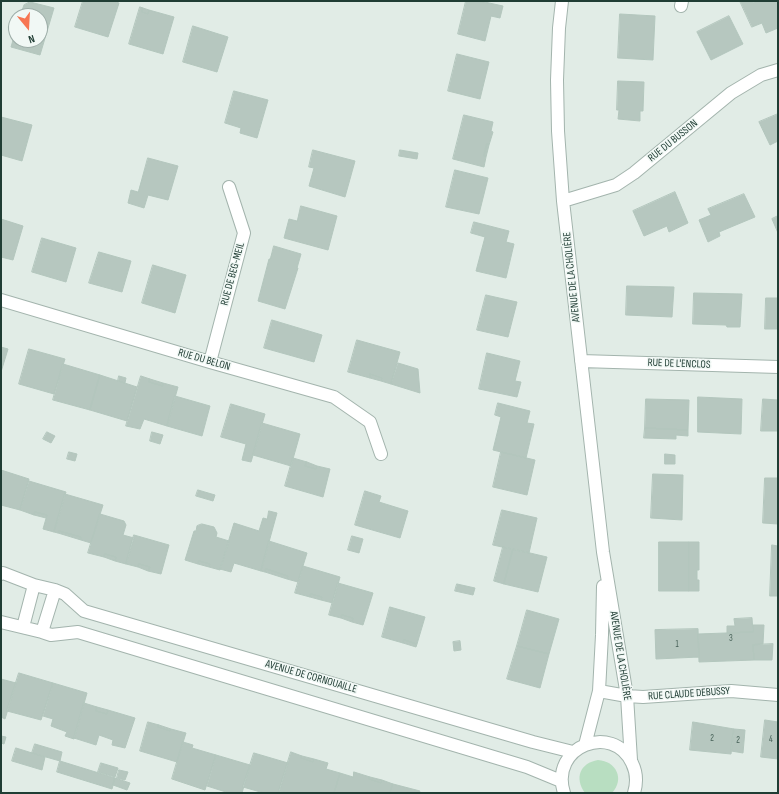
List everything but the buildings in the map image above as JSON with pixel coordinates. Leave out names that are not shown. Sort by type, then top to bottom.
[{"type":"street","name":"AVENUE DE LA CHOLIÈRE","points":[[562,1],[557,80],[558,131],[563,201],[603,552],[626,696],[631,760],[636,777],[634,793]]},
{"type":"street","name":"RUE DU BUSSON","points":[[563,201],[616,185],[640,168],[731,93],[761,75],[778,70]]},
{"type":"street","name":"RUE DE BEG-MEIL","points":[[210,362],[244,233],[229,187]]},
{"type":"street","name":"RUE DU BELON","points":[[1,300],[334,397],[370,422],[380,454]]},
{"type":"street","name":"RUE DE L'ENCLOS","points":[[581,361],[778,367]]},
{"type":"street","name":"AVENUE DE LA CHOLIÈRE","points":[[585,745],[600,691],[603,552]]},
{"type":"street","name":"AVENUE DE CORNOUAILLE","points":[[1,574],[64,594],[84,611],[526,740],[573,752]]},
{"type":"street","points":[[23,627],[34,585]]},
{"type":"street","points":[[42,632],[55,590]]},
{"type":"street","points":[[1,622],[51,635],[78,632],[527,767],[563,787],[563,767],[567,759],[581,746],[599,742],[608,743],[618,747],[631,760]]},
{"type":"street","name":"RUE CLAUDE DEBUSSY","points":[[600,691],[626,696],[650,697],[731,691],[778,695]]},
{"type":"green space","points":[[598,760],[610,764],[617,772],[618,782],[612,793],[585,793],[582,787],[580,777],[583,768],[587,764]]}]
